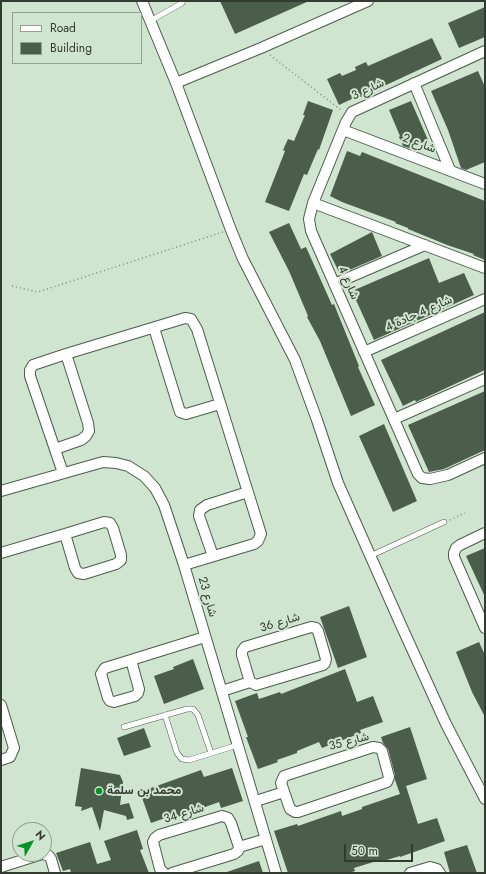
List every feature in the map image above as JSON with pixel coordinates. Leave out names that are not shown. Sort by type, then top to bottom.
[{"type":"street","points":[[142,1],[176,82],[243,259],[294,360],[317,420],[338,483],[446,724],[485,799]]},
{"type":"street","points":[[176,82],[261,48],[368,1]]},
{"type":"street","name":"شارع 3","points":[[313,203],[352,112],[414,83],[484,55]]},
{"type":"street","points":[[414,83],[450,170]]},
{"type":"street","name":"شارع 2","points":[[343,130],[485,184]]},
{"type":"street","points":[[313,203],[485,268]]},
{"type":"street","name":"شارع 4","points":[[313,203],[309,219],[311,231],[418,474],[422,478],[430,479],[448,475],[485,458]]},
{"type":"street","points":[[334,284],[425,245]]},
{"type":"street","name":"شارع 4 جادة 4","points":[[364,352],[485,299]]},
{"type":"street","points":[[63,473],[30,376],[30,370],[33,366],[37,363],[185,318],[191,319],[197,329],[260,529],[260,538],[258,542],[254,544],[184,565]]},
{"type":"street","points":[[154,328],[180,412],[186,414],[220,404]]},
{"type":"street","points":[[55,449],[81,440],[86,436],[88,431],[88,423],[66,354]]},
{"type":"street","points":[[394,419],[485,379]]},
{"type":"street","name":"شارع 23","points":[[1,489],[103,462],[128,466],[144,476],[155,488],[164,505],[184,565],[256,801],[276,873]]},
{"type":"street","points":[[213,556],[199,516],[200,510],[206,505],[248,492]]},
{"type":"street","points":[[1,553],[104,522],[110,523],[113,528],[121,555],[121,560],[116,564],[84,574],[78,573],[75,568],[65,534]]},
{"type":"street","points":[[485,533],[460,545],[456,548],[454,553],[454,557],[482,614],[485,628]]},
{"type":"street","name":"شارع 36","points":[[222,691],[250,682],[256,685],[325,663],[326,659],[316,628],[311,627],[245,647],[242,651],[242,655],[250,682]]},
{"type":"street","points":[[131,660],[139,690],[138,693],[135,696],[114,702],[110,701],[101,674],[106,668],[131,660],[205,637]]},
{"type":"street","points":[[1,705],[14,748],[10,757],[1,760]]},
{"type":"street","name":"شارع 35","points":[[373,747],[379,748],[382,752],[389,777],[387,782],[384,784],[298,812],[290,809],[284,792],[281,783],[282,778],[287,775],[373,747]]},
{"type":"street","points":[[256,801],[284,792]]},
{"type":"street","name":"شارع 34","points":[[164,873],[160,869],[153,842],[159,835],[224,816],[228,818],[231,823],[239,847]]},
{"type":"street","points":[[172,873],[234,854],[238,851],[239,847],[266,839]]},
{"type":"street","points":[[1,867],[17,862]]},
{"type":"street","points":[[51,862],[55,873]]},
{"type":"street","points":[[410,873],[430,867],[437,869],[440,873]]},
{"type":"lane","points":[[150,21],[182,4],[183,1]]},
{"type":"lane","points":[[370,556],[444,522]]},
{"type":"lane","points":[[124,727],[187,708],[193,709],[196,710],[211,753]]},
{"type":"lane","points":[[165,715],[177,753],[180,757],[189,760],[238,745]]},
{"type":"path","points":[[261,48],[349,116]]},
{"type":"path","points":[[12,286],[38,292],[231,230]]},
{"type":"path","points":[[444,522],[465,513]]},
{"type":"building","points":[[220,1],[309,1],[235,34]]},
{"type":"building","points":[[485,7],[485,37],[459,48],[448,23]]},
{"type":"building","points":[[432,38],[442,59],[354,100],[354,98],[339,105],[327,79],[340,73],[342,76],[356,70],[355,67],[366,62],[368,66]]},
{"type":"building","points":[[478,71],[485,87],[485,162],[466,170],[461,168],[448,130],[431,91]]},
{"type":"building","points":[[308,101],[333,110],[319,150],[318,149],[307,175],[304,174],[289,211],[265,202],[285,151],[283,150],[288,139],[294,141],[305,115],[303,115]]},
{"type":"building","points":[[411,101],[428,140],[409,148],[403,146],[389,110]]},
{"type":"building","points":[[347,151],[360,156],[362,152],[485,201],[485,260],[473,255],[474,254],[447,245],[408,229],[395,223],[396,222],[330,196]]},
{"type":"building","points":[[289,223],[301,249],[306,247],[332,305],[334,304],[359,366],[358,367],[375,405],[351,416],[320,341],[307,317],[308,316],[289,271],[269,232]]},
{"type":"building","points":[[372,232],[382,256],[340,274],[330,254]]},
{"type":"building","points":[[429,258],[439,283],[464,273],[474,295],[374,340],[352,291]]},
{"type":"building","points":[[485,312],[485,370],[416,402],[415,400],[403,406],[381,360]]},
{"type":"building","points":[[485,391],[485,450],[444,469],[429,472],[408,425]]},
{"type":"building","points":[[384,424],[417,501],[393,512],[359,436]]},
{"type":"building","points":[[485,548],[485,597],[466,556]]},
{"type":"building","points":[[349,606],[367,657],[338,668],[320,617]]},
{"type":"building","points":[[479,642],[485,655],[485,717],[472,692],[456,652]]},
{"type":"building","points":[[193,659],[204,689],[164,704],[154,676],[174,669],[173,667]]},
{"type":"building","points":[[345,669],[357,702],[373,696],[383,722],[360,730],[361,733],[322,748],[319,742],[297,751],[297,753],[277,760],[278,762],[258,769],[235,701],[257,693],[259,699],[280,692],[281,694]]},
{"type":"building","points":[[410,727],[427,779],[406,786],[418,824],[437,818],[445,841],[400,857],[380,862],[380,860],[354,868],[355,871],[349,873],[288,873],[274,831],[297,824],[298,826],[341,811],[342,816],[362,809],[362,807],[400,794],[395,780],[388,749],[383,743],[381,737]]},
{"type":"building","points":[[144,728],[151,747],[124,756],[117,738]]},
{"type":"building","name":"محمد بن سلمة","points":[[81,768],[120,775],[123,782],[120,805],[129,803],[134,818],[127,820],[126,816],[104,810],[100,831],[92,807],[81,811],[82,807],[75,806]]},
{"type":"building","points":[[232,768],[243,801],[221,808],[219,802],[175,818],[174,815],[151,823],[140,792],[201,770],[204,777]]},
{"type":"building","points":[[137,830],[143,849],[140,850],[149,873],[71,873],[70,869],[63,871],[56,853],[90,842],[97,864],[111,860],[104,841]]},
{"type":"building","points":[[467,845],[477,873],[450,873],[444,852]]},
{"type":"building","points":[[259,861],[263,873],[227,872]]},
{"type":"place","name":"محمد بن سلمة","points":[[99,791]]}]
